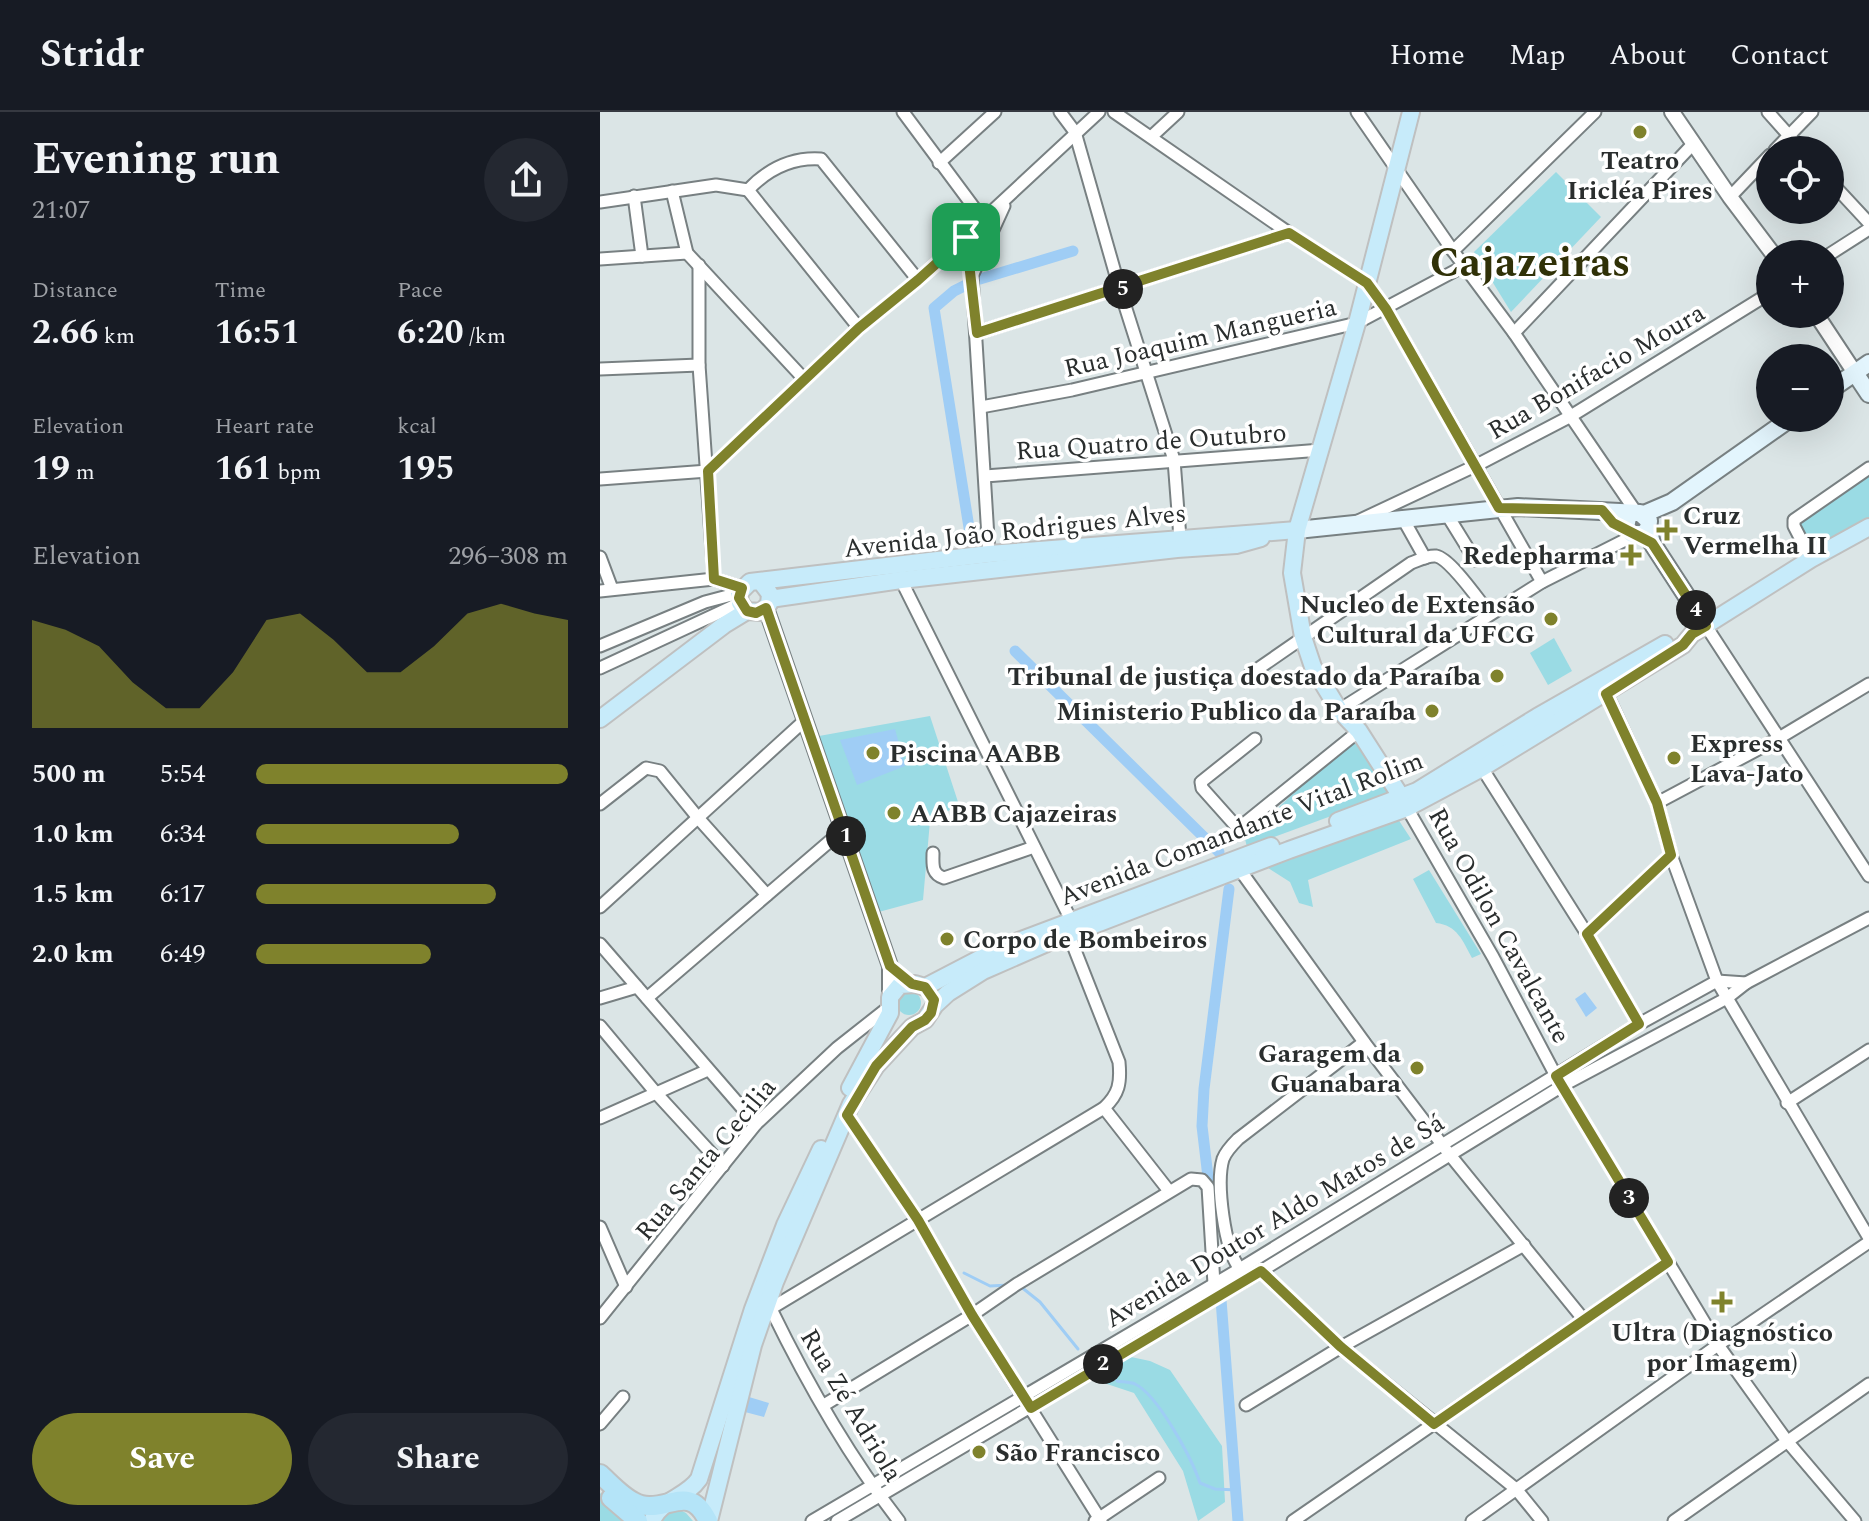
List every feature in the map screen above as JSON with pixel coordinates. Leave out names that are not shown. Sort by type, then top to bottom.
[{"type":"highway","points":[[600,1474],[631,1500],[642,1505],[682,1500],[693,1503],[709,1521]]},
{"type":"highway","points":[[600,1489],[638,1521]]},
{"type":"main road","name":"Rua Odilon Cavalcante","points":[[1405,802],[1359,731],[1339,710],[1313,667],[1303,637],[1292,573],[1297,530],[1357,323],[1411,112]]},
{"type":"main road","points":[[1844,380],[1862,368],[1869,394]]},
{"type":"main road","points":[[1699,630],[1639,527],[1771,432]]},
{"type":"main road","name":"Avenida João Rodrigues Alves","points":[[761,582],[989,554],[1274,533],[1356,522],[1400,509],[1446,513],[1499,508],[1602,510],[1613,523],[1639,527]]},
{"type":"main road","name":"Avenida Comandante Vital Rolim","points":[[709,1521],[753,1345],[847,1115],[876,1066],[912,1027],[925,1020],[948,993],[983,971],[1070,928],[1405,802],[1417,791],[1537,717],[1604,687],[1683,645],[1699,630],[1811,559],[1869,527]]},
{"type":"main road","name":"Avenida João Rodrigues Alves","points":[[768,604],[901,580],[1236,545],[1274,533]]},
{"type":"main road","points":[[600,719],[724,625],[750,582],[761,582],[768,589],[768,604],[756,613],[742,599]]},
{"type":"main road","name":"Avenida Comandante Vital Rolim","points":[[889,1006],[900,985],[918,986],[1000,948],[1070,928],[1240,870],[1482,768],[1604,687]]},
{"type":"main road","points":[[918,986],[932,994],[935,1005]]},
{"type":"main road","points":[[652,1521],[658,1510],[691,1490],[699,1479],[749,1320],[785,1225],[889,1006],[902,1024],[912,1027]]},
{"type":"street","points":[[903,112],[984,221]]},
{"type":"street","points":[[939,163],[995,112]]},
{"type":"street","points":[[1060,112],[1075,132],[1120,290],[1174,460],[1180,538]]},
{"type":"street","points":[[600,479],[708,471],[859,328],[984,221],[1099,112]]},
{"type":"street","points":[[1114,112],[1367,283],[1386,309],[1542,582]]},
{"type":"street","points":[[1151,137],[1178,112]]},
{"type":"street","points":[[1339,710],[1542,582],[1609,547],[1639,527],[1571,416],[1357,112]]},
{"type":"street","points":[[1453,251],[1595,112]]},
{"type":"street","points":[[1672,112],[1762,240]]},
{"type":"street","points":[[1768,112],[1789,136],[1812,112]]},
{"type":"street","points":[[1514,333],[1693,144]]},
{"type":"street","points":[[748,190],[763,174],[783,165],[805,158],[821,159],[918,280]]},
{"type":"street","points":[[1730,197],[1756,170]]},
{"type":"street","points":[[600,202],[716,185],[748,190],[859,328]]},
{"type":"street","points":[[672,191],[687,253],[804,379]]},
{"type":"street","points":[[634,196],[642,256]]},
{"type":"street","points":[[1844,197],[1869,226],[1844,244]]},
{"type":"street","points":[[972,276],[1008,199]]},
{"type":"street","points":[[977,333],[1120,290],[1289,233]]},
{"type":"street","points":[[966,237],[977,333],[989,554]]},
{"type":"street","points":[[600,259],[687,253]]},
{"type":"street","points":[[699,265],[699,365],[714,579]]},
{"type":"street","name":"Rua Joaquim Mangueria","points":[[981,407],[1147,373],[1357,323],[1464,266]]},
{"type":"street","name":"Rua Bonifacio Moura","points":[[1400,509],[1571,416],[1756,302]]},
{"type":"street","points":[[1828,328],[1862,368]]},
{"type":"street","points":[[600,369],[699,365]]},
{"type":"street","name":"Rua Quatro de Outubro","points":[[985,476],[1321,450]]},
{"type":"street","points":[[1811,559],[1794,520],[1869,468]]},
{"type":"street","points":[[1400,509],[1425,558]]},
{"type":"street","points":[[1446,513],[1475,560]]},
{"type":"street","points":[[1249,675],[1411,563],[1425,558],[1434,556],[1445,560],[1490,614]]},
{"type":"street","points":[[600,557],[606,590],[714,579],[742,599]]},
{"type":"street","points":[[768,1311],[1104,1108],[1116,1097],[1120,1081],[1119,1062],[1070,928],[1034,847],[901,580]]},
{"type":"street","points":[[600,646],[705,602],[742,599]]},
{"type":"street","points":[[600,668],[742,599]]},
{"type":"street","points":[[768,604],[804,721],[890,966],[889,1006]]},
{"type":"street","points":[[646,626],[654,643]]},
{"type":"street","points":[[1699,630],[1779,738],[1869,876]]},
{"type":"street","points":[[1657,803],[1779,738],[1869,684]]},
{"type":"street","points":[[1472,1521],[1869,1240],[1717,981],[1671,855],[1657,803],[1604,687]]},
{"type":"street","points":[[600,907],[804,721]]},
{"type":"street","points":[[1255,739],[1201,782],[1202,788],[1240,827],[1359,731]]},
{"type":"street","points":[[600,804],[639,771],[646,768],[660,771],[767,895]]},
{"type":"street","points":[[1482,768],[1587,934],[1639,1024]]},
{"type":"street","name":"Rua Odilon Cavalcante","points":[[1405,802],[1559,1081],[1718,1345],[1787,1441],[1855,1521]]},
{"type":"street","points":[[647,998],[844,829]]},
{"type":"street","points":[[933,853],[933,871],[944,878],[1034,847]]},
{"type":"street","points":[[1587,934],[1671,855]]},
{"type":"street","points":[[1240,870],[1450,1155],[1584,1320]]},
{"type":"street","name":"Avenida Doutor Aldo Matos de Sá","points":[[837,1521],[1216,1298],[1237,1276],[1442,1143],[1559,1081],[1625,1052],[1869,918]]},
{"type":"street","points":[[600,944],[756,1124]]},
{"type":"street","points":[[890,966],[918,986]]},
{"type":"street","points":[[1717,981],[1746,983]]},
{"type":"street","name":"Avenida Doutor Aldo Matos de Sá","points":[[812,1521],[1216,1283],[1261,1271],[1450,1155],[1616,1038],[1717,981]]},
{"type":"street","points":[[600,998],[637,987]]},
{"type":"street","name":"Rua Santa Cecilia","points":[[600,1318],[756,1124],[837,1048],[889,1006]]},
{"type":"street","points":[[600,1026],[723,1166]]},
{"type":"street","points":[[1616,1038],[1625,1052]]},
{"type":"street","points":[[1237,1276],[1225,1225],[1221,1182],[1223,1160],[1238,1139],[1364,1042]]},
{"type":"street","points":[[1787,1103],[1869,1050]]},
{"type":"street","points":[[600,1118],[708,1070]]},
{"type":"street","points":[[1104,1108],[1169,1191]]},
{"type":"street","points":[[847,1115],[918,1220],[972,1315],[1024,1395],[1098,1520],[1159,1478]]},
{"type":"street","points":[[824,1405],[1169,1191],[1197,1178],[1208,1187],[1216,1283]]},
{"type":"street","points":[[601,1232],[626,1287]]},
{"type":"street","points":[[1246,1405],[1341,1347],[1524,1245]]},
{"type":"street","points":[[1293,1521],[1668,1262]]},
{"type":"street","points":[[1261,1271],[1341,1347],[1516,1489],[1542,1521]]},
{"type":"street","name":"Rua Zé Adriola","points":[[768,1311],[872,1485],[899,1521]]},
{"type":"street","points":[[1674,1521],[1869,1384]]},
{"type":"street","points":[[600,1424],[623,1397]]},
{"type":"shaded area","points":[[1556,172],[1601,217],[1511,312],[1474,252]]},
{"type":"shaded area","points":[[1869,474],[1869,518],[1814,550],[1795,521]]},
{"type":"shaded area","points":[[1554,638],[1572,671],[1548,685],[1530,653]]},
{"type":"shaded area","name":"AABB Cajazeiras","points":[[930,716],[959,805],[930,821],[923,900],[875,913],[819,736]]},
{"type":"shaded area","name":"Piscina AABB","points":[[895,729],[905,766],[857,785],[840,740]]},
{"type":"shaded area","points":[[1354,736],[1391,794],[1247,847],[1245,839]]},
{"type":"shaded area","points":[[1396,816],[1411,839],[1308,880],[1313,907],[1299,903],[1290,882],[1265,866]]},
{"type":"shaded area","points":[[1429,870],[1481,954],[1472,958],[1454,930],[1436,923],[1413,879]]},
{"type":"shaded area","points":[[909,991],[920,998],[921,1003],[914,1014],[909,1015],[898,1008],[897,1003],[904,992]]},
{"type":"shaded area","points":[[1585,992],[1597,1008],[1586,1017],[1575,999]]},
{"type":"shaded area","points":[[1131,1357],[1170,1370],[1222,1446],[1225,1502],[1198,1521],[1183,1471],[1134,1393],[1083,1376]]},
{"type":"shaded area","points":[[749,1397],[769,1403],[764,1417],[745,1412]]},
{"type":"shaded area","points":[[600,1493],[632,1521],[600,1521]]},
{"type":"shaded area","points":[[676,1508],[693,1521],[660,1521],[661,1513]]},
{"type":"waterway","points":[[980,279],[1073,251]]},
{"type":"waterway","points":[[971,540],[934,308],[954,291],[972,282]]},
{"type":"waterway","points":[[1015,651],[1219,852]]},
{"type":"waterway","points":[[1210,1194],[1202,1126],[1204,1089],[1229,889]]},
{"type":"waterway","points":[[964,1273],[990,1286],[1009,1285]]},
{"type":"waterway","points":[[1020,1286],[1040,1302],[1078,1349]]},
{"type":"waterway","points":[[1220,1287],[1238,1521]]},
{"type":"waterway","points":[[1117,1381],[1135,1384],[1154,1401],[1182,1444],[1200,1483],[1215,1489],[1237,1490]]},
{"type":"place","name":"Teatro Iricléa Pires","points":[[1640,132]]},
{"type":"place","name":"Cruz Vermelha II","points":[[1667,530]]},
{"type":"place","name":"Redepharma","points":[[1631,555]]},
{"type":"place","name":"Nucleo de Extensão Cultural da UFCG","points":[[1551,619]]},
{"type":"place","name":"Tribunal de justiça doestado da Paraíba","points":[[1497,676]]},
{"type":"place","name":"Ministerio Publico da Paraíba","points":[[1432,711]]},
{"type":"place","name":"Piscina AABB","points":[[873,753]]},
{"type":"place","name":"Express Lava-Jato","points":[[1674,758]]},
{"type":"place","name":"AABB Cajazeiras","points":[[894,813]]},
{"type":"place","name":"Corpo de Bombeiros","points":[[947,939]]},
{"type":"place","name":"Garagem da Guanabara","points":[[1417,1068]]},
{"type":"place","name":"Ultra (Diagnóstico por Imagem)","points":[[1722,1302]]},
{"type":"place","name":"São Francisco","points":[[979,1452]]},
{"type":"district","name":"Cajazeiras","points":[[1530,261]]},
{"type":"route","points":[[1289,233],[1367,283],[1386,309],[1499,508],[1602,510],[1613,523],[1652,543],[1706,626],[1692,634],[1683,645],[1606,694],[1657,803],[1671,855],[1587,934],[1639,1024],[1556,1076],[1668,1262],[1434,1424],[1341,1347],[1261,1271],[1031,1408],[972,1315],[918,1220],[847,1115],[866,1079],[912,1027],[925,1020],[935,1005],[934,1000],[925,987],[912,984],[890,966],[766,608],[756,613],[747,611],[740,603],[742,588],[714,579],[708,471],[859,328],[966,237],[977,333],[1120,290],[1289,233]]}]
